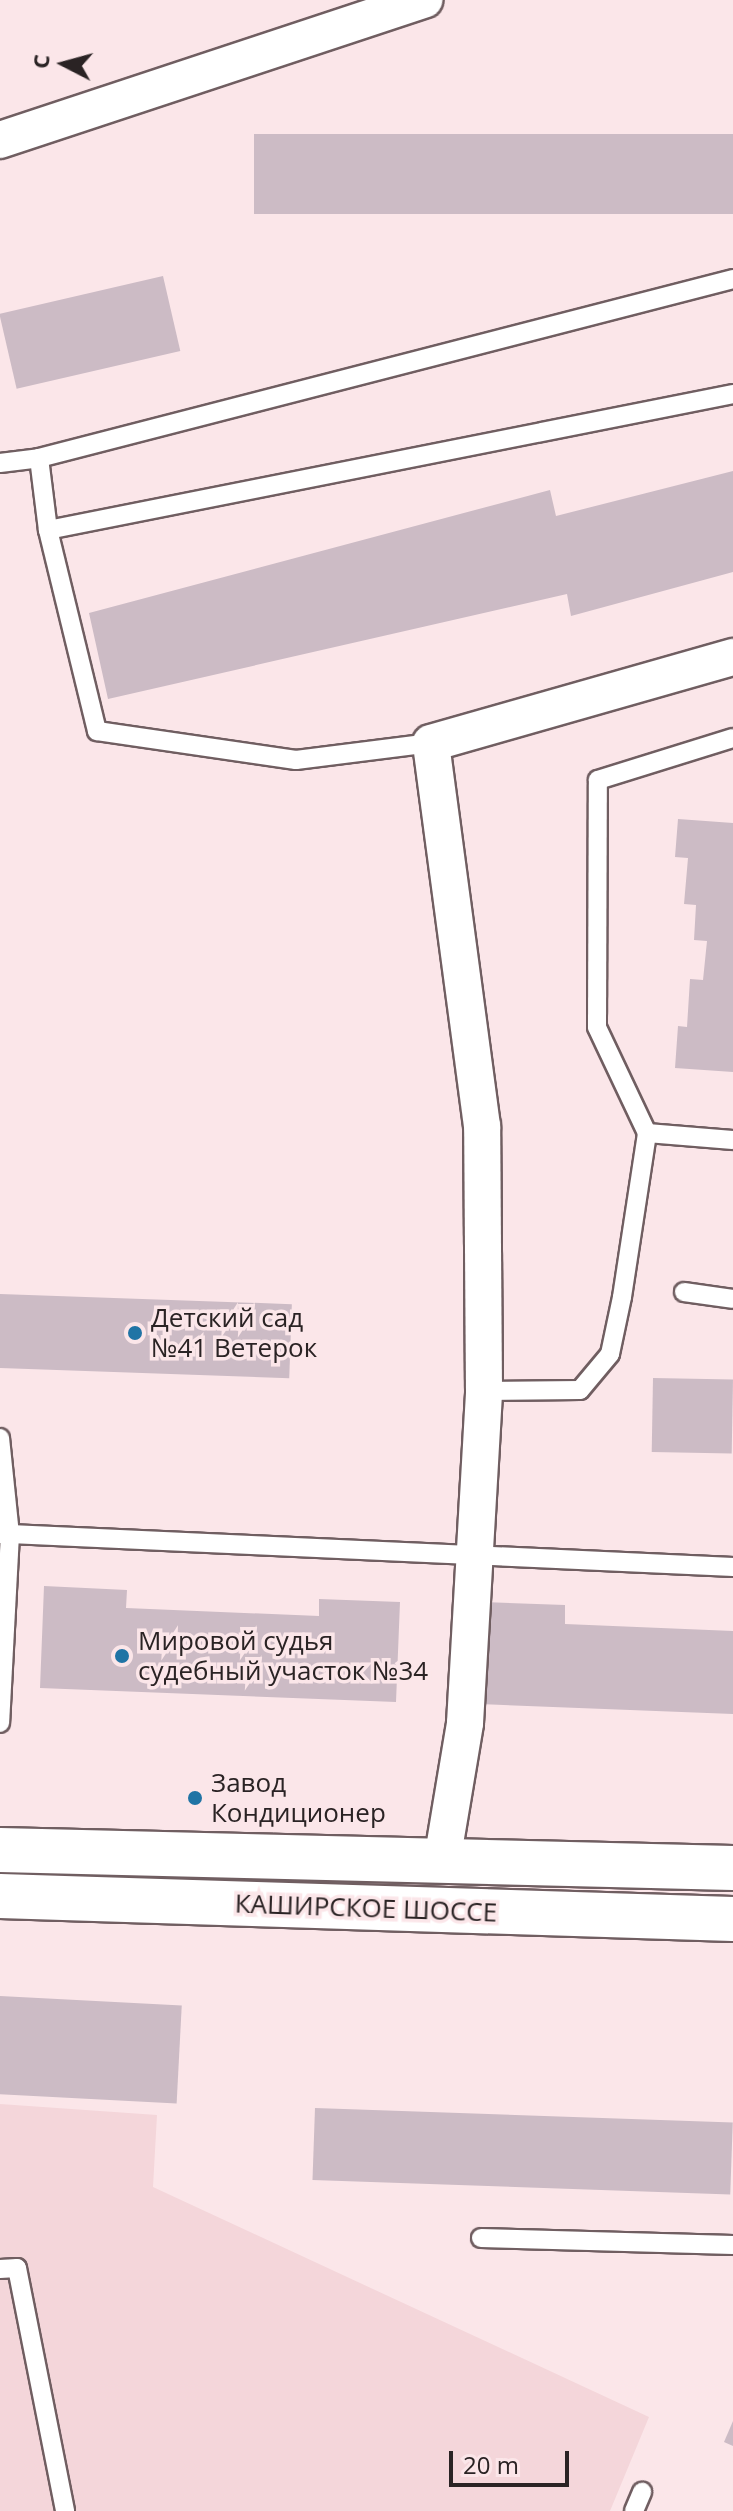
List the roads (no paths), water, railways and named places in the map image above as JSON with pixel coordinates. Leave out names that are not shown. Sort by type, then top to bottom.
[{"type":"main road","name":"КАШИРСКОЕ ШОССЕ","points":[[0,1850],[733,1868]]},
{"type":"main road","name":"КАШИРСКОЕ ШОССЕ","points":[[0,1896],[733,1919]]},
{"type":"street","points":[[0,140],[424,0]]},
{"type":"street","points":[[442,1861],[465,1723],[476,1557],[484,1391],[482,1126],[431,743],[733,657]]},
{"type":"lane","points":[[0,463],[39,458],[733,279]]},
{"type":"lane","points":[[48,530],[733,394]]},
{"type":"lane","points":[[39,458],[48,530],[97,731],[296,760],[431,743]]},
{"type":"lane","points":[[484,1391],[580,1390],[610,1354],[647,1133],[597,1027],[598,780],[733,738]]},
{"type":"lane","points":[[647,1133],[733,1140]]},
{"type":"lane","points":[[684,1292],[733,1299]]},
{"type":"lane","points":[[0,1438],[5,1534],[0,1723]]},
{"type":"lane","points":[[5,1534],[733,1567]]},
{"type":"lane","points":[[481,2238],[733,2245]]},
{"type":"lane","points":[[0,2269],[17,2268],[65,2511]]},
{"type":"lane","points":[[634,2511],[642,2492]]},
{"type":"place","name":"Детский сад №41 Ветерок","points":[[135,1333]]},
{"type":"place","name":"Мировой судья судебный участок №34","points":[[122,1656]]},
{"type":"place","name":"Завод Кондиционер","points":[[195,1798]]}]
